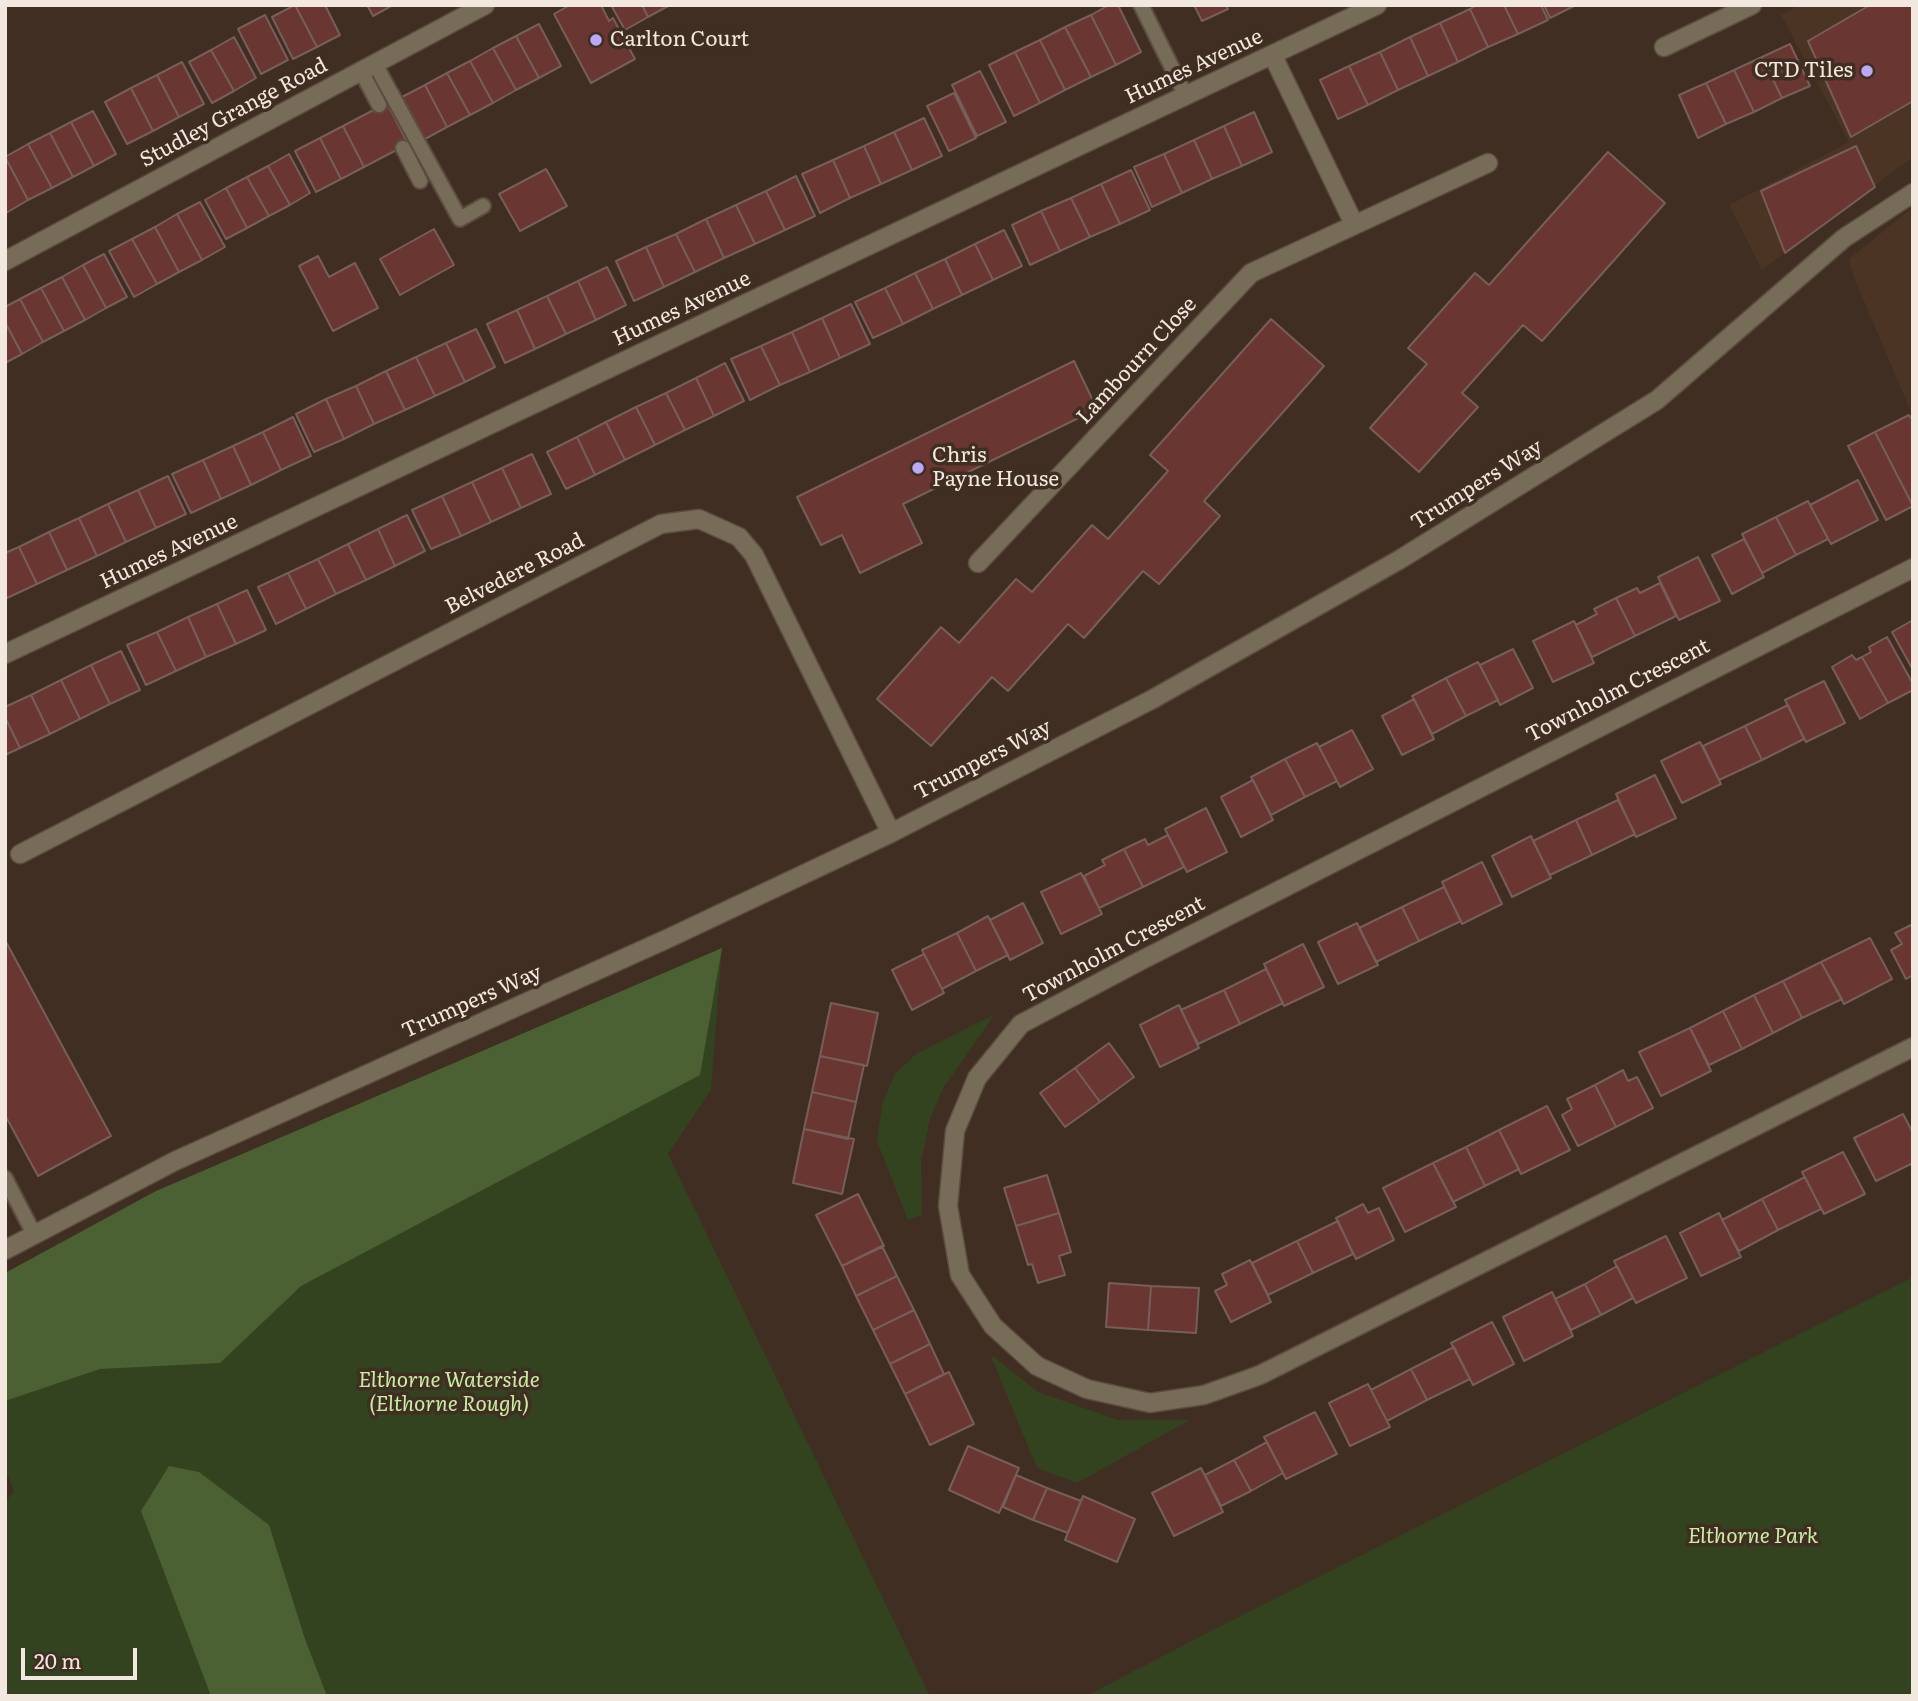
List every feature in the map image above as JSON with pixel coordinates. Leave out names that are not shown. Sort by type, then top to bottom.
[{"type":"street","name":"Studley Grange Road","points":[[5,261],[485,5]]},
{"type":"street","name":"Humes Avenue","points":[[5,654],[1377,5]]},
{"type":"street","points":[[1664,47],[1752,5]]},
{"type":"street","points":[[1273,56],[1354,224]]},
{"type":"street","name":"Lambourn Close","points":[[978,563],[1251,274],[1488,163]]},
{"type":"street","name":"Trumpers Way","points":[[5,1250],[175,1161],[669,938],[891,833],[1150,700],[1387,567],[1657,400],[1844,239],[1913,193]]},
{"type":"street","name":"Belvedere Road","points":[[20,854],[661,524],[699,519],[739,537],[754,555],[891,833]]},
{"type":"street","name":"Townholm Crescent","points":[[1913,568],[1021,1024],[977,1078],[955,1131],[948,1206],[960,1275],[993,1326],[1037,1366],[1087,1389],[1150,1403],[1203,1395],[1260,1375],[1913,1047]]},
{"type":"lane","points":[[1141,5],[1186,96]]},
{"type":"lane","points":[[368,67],[379,105]]},
{"type":"lane","points":[[368,67],[460,219],[483,206]]},
{"type":"lane","points":[[402,148],[420,181]]},
{"type":"lane","points":[[5,1178],[34,1234]]},
{"type":"shaded area","points":[[1800,5],[1913,5],[1913,157],[1762,270],[1729,205],[1849,142],[1781,15]]},
{"type":"shaded area","points":[[1913,207],[1913,417],[1853,275],[1849,259]]},
{"type":"green space","name":"Elthorne Waterside (Elthorne Rough)","points":[[722,948],[711,1090],[668,1154],[930,1696],[5,1696],[5,1502],[14,1491],[5,1469],[5,1273],[156,1191]]},
{"type":"green space","points":[[722,948],[700,1075],[301,1286],[220,1363],[100,1369],[5,1401],[5,1273],[156,1191]]},
{"type":"green space","points":[[995,1014],[943,1088],[930,1119],[921,1162],[922,1215],[908,1220],[877,1141],[882,1105],[895,1074],[916,1054]]},
{"type":"green space","name":"Elthorne Park","points":[[1913,1277],[1913,1696],[1086,1696],[1207,1633]]},
{"type":"green space","points":[[990,1354],[1038,1392],[1118,1420],[1190,1420],[1077,1483],[1037,1468]]},
{"type":"green space","points":[[169,1466],[199,1472],[269,1525],[305,1639],[327,1696],[211,1696],[141,1511]]},
{"type":"building","points":[[295,5],[317,47],[293,59],[272,17]]},
{"type":"building","points":[[295,5],[325,5],[340,35],[317,47]]},
{"type":"building","points":[[367,5],[393,5],[373,16]]},
{"type":"building","name":"Carlton Court","points":[[570,5],[601,5],[609,21],[613,18],[635,59],[591,83],[554,14]]},
{"type":"building","points":[[611,5],[642,5],[648,17],[625,30]]},
{"type":"building","points":[[642,5],[670,5],[648,17]]},
{"type":"building","points":[[1109,5],[1118,5],[1141,52],[1116,65],[1091,15]]},
{"type":"building","points":[[1194,5],[1226,5],[1228,9],[1202,21]]},
{"type":"building","points":[[1477,5],[1504,5],[1518,34],[1488,47],[1470,9]]},
{"type":"building","points":[[1504,5],[1541,5],[1548,20],[1518,34]]},
{"type":"building","points":[[1544,5],[1576,5],[1550,18]]},
{"type":"building","name":"CTD Tiles","points":[[1870,5],[1913,5],[1913,101],[1851,137],[1808,41]]},
{"type":"building","points":[[1470,9],[1488,47],[1458,62],[1440,23]]},
{"type":"building","points":[[265,15],[288,60],[261,74],[238,29]]},
{"type":"building","points":[[1091,15],[1116,65],[1091,77],[1065,27]]},
{"type":"building","points":[[1440,23],[1458,62],[1428,76],[1410,37]]},
{"type":"building","points":[[539,24],[561,66],[539,78],[516,36]]},
{"type":"building","points":[[1065,27],[1091,77],[1065,90],[1040,40]]},
{"type":"building","points":[[516,36],[539,78],[516,90],[493,48]]},
{"type":"building","points":[[234,37],[256,78],[234,91],[211,50]]},
{"type":"building","points":[[1410,37],[1428,76],[1398,90],[1380,52]]},
{"type":"building","points":[[1040,40],[1065,90],[1040,103],[1015,52]]},
{"type":"building","points":[[1790,44],[1810,86],[1782,98],[1762,57]]},
{"type":"building","points":[[493,48],[516,90],[493,103],[470,61]]},
{"type":"building","points":[[211,50],[234,91],[212,103],[189,62]]},
{"type":"building","points":[[1015,52],[1040,103],[1014,116],[989,65]]},
{"type":"building","points":[[1380,52],[1398,90],[1368,105],[1349,66]]},
{"type":"building","points":[[1762,57],[1782,98],[1754,112],[1734,70]]},
{"type":"building","points":[[470,61],[493,103],[470,115],[447,73]]},
{"type":"building","points":[[182,62],[204,104],[179,117],[157,75]]},
{"type":"building","points":[[1349,66],[1368,105],[1338,119],[1320,80]]},
{"type":"building","points":[[1734,70],[1754,112],[1726,124],[1706,83]]},
{"type":"building","points":[[980,71],[1006,122],[977,136],[952,85]]},
{"type":"building","points":[[447,73],[470,115],[447,127],[425,85]]},
{"type":"building","points":[[157,75],[179,117],[153,131],[131,88]]},
{"type":"building","points":[[1706,83],[1726,124],[1698,138],[1679,95]]},
{"type":"building","points":[[425,85],[447,127],[425,139],[402,97]]},
{"type":"building","points":[[131,88],[153,131],[127,144],[105,102]]},
{"type":"building","points":[[954,93],[976,138],[949,151],[927,106]]},
{"type":"building","points":[[387,103],[408,144],[364,167],[343,126]]},
{"type":"building","points":[[93,111],[116,154],[94,166],[71,122]]},
{"type":"building","points":[[1254,112],[1272,152],[1242,166],[1224,126]]},
{"type":"building","points":[[924,118],[942,156],[912,170],[894,132]]},
{"type":"building","points":[[71,122],[94,166],[73,177],[50,133]]},
{"type":"building","points":[[343,126],[364,167],[341,179],[320,138]]},
{"type":"building","points":[[1224,126],[1242,166],[1212,179],[1194,140]]},
{"type":"building","points":[[894,132],[912,170],[881,184],[864,146]]},
{"type":"building","points":[[50,133],[73,177],[52,188],[28,144]]},
{"type":"building","points":[[320,138],[341,179],[316,192],[295,151]]},
{"type":"building","points":[[1194,140],[1212,179],[1182,193],[1164,154]]},
{"type":"building","points":[[28,144],[52,188],[28,200],[5,157]]},
{"type":"building","points":[[864,146],[881,184],[850,198],[833,160]]},
{"type":"building","points":[[1856,146],[1875,187],[1785,253],[1761,191]]},
{"type":"building","points":[[1608,152],[1665,203],[1542,341],[1523,325],[1462,393],[1478,407],[1419,472],[1370,428],[1427,364],[1408,348],[1475,273],[1489,285]]},
{"type":"building","points":[[289,154],[310,193],[290,205],[268,166]]},
{"type":"building","points":[[1164,154],[1182,193],[1152,207],[1134,167]]},
{"type":"building","points":[[5,157],[28,200],[6,213],[5,211]]},
{"type":"building","points":[[833,160],[850,198],[820,213],[802,174]]},
{"type":"building","points":[[268,166],[290,205],[269,216],[247,177]]},
{"type":"building","points":[[546,169],[567,206],[520,231],[499,194]]},
{"type":"building","points":[[1131,170],[1150,210],[1120,224],[1101,184]]},
{"type":"building","points":[[796,176],[815,216],[785,230],[766,191]]},
{"type":"building","points":[[247,177],[269,216],[247,228],[226,188]]},
{"type":"building","points":[[1101,184],[1120,224],[1090,237],[1071,198]]},
{"type":"building","points":[[226,188],[247,228],[226,239],[205,200]]},
{"type":"building","points":[[766,191],[785,230],[755,244],[736,205]]},
{"type":"building","points":[[1071,198],[1090,237],[1060,251],[1041,211]]},
{"type":"building","points":[[200,202],[225,247],[202,260],[177,214]]},
{"type":"building","points":[[736,205],[755,244],[724,258],[706,219]]},
{"type":"building","points":[[1041,211],[1060,251],[1030,265],[1012,225]]},
{"type":"building","points":[[177,214],[202,260],[179,272],[155,227]]},
{"type":"building","points":[[706,219],[724,258],[695,272],[676,234]]},
{"type":"building","points":[[155,227],[179,272],[157,284],[132,239]]},
{"type":"building","points":[[434,229],[454,265],[400,295],[380,259]]},
{"type":"building","points":[[1004,230],[1022,266],[993,280],[975,244]]},
{"type":"building","points":[[676,234],[695,272],[664,287],[646,247]]},
{"type":"building","points":[[132,239],[157,284],[134,297],[109,251]]},
{"type":"building","points":[[975,244],[993,280],[962,295],[945,259]]},
{"type":"building","points":[[646,247],[664,287],[634,301],[616,261]]},
{"type":"building","points":[[104,254],[127,297],[106,308],[83,265]]},
{"type":"building","points":[[318,256],[329,277],[355,263],[378,308],[333,331],[299,266]]},
{"type":"building","points":[[945,259],[962,295],[933,309],[915,273]]},
{"type":"building","points":[[83,265],[106,308],[85,320],[62,277]]},
{"type":"building","points":[[607,267],[626,305],[596,320],[578,281]]},
{"type":"building","points":[[915,273],[933,309],[903,324],[885,288]]},
{"type":"building","points":[[62,277],[85,320],[64,331],[41,288]]},
{"type":"building","points":[[578,281],[596,320],[566,334],[547,296]]},
{"type":"building","points":[[41,288],[64,331],[43,342],[20,299]]},
{"type":"building","points":[[885,288],[903,324],[873,338],[855,302]]},
{"type":"building","points":[[547,296],[566,334],[535,349],[517,310]]},
{"type":"building","points":[[20,299],[43,342],[22,354],[5,322],[5,307]]},
{"type":"building","points":[[851,304],[870,344],[840,358],[822,318]]},
{"type":"building","points":[[517,310],[535,349],[505,363],[487,324]]},
{"type":"building","points":[[822,318],[840,358],[810,372],[792,332]]},
{"type":"building","points":[[1271,319],[1324,366],[1204,501],[1220,516],[1159,584],[1143,571],[1084,638],[1068,624],[1008,691],[992,677],[931,746],[877,699],[941,627],[959,643],[1016,579],[1032,592],[1092,525],[1108,539],[1168,471],[1150,455]]},
{"type":"building","points":[[5,322],[22,354],[5,363]]},
{"type":"building","points":[[476,329],[495,367],[465,382],[446,343]]},
{"type":"building","points":[[792,332],[810,372],[780,385],[761,346]]},
{"type":"building","points":[[446,343],[465,382],[435,396],[416,357]]},
{"type":"building","points":[[761,346],[780,385],[750,400],[731,359]]},
{"type":"building","points":[[416,357],[435,396],[405,410],[386,371]]},
{"type":"building","name":"Chris Payne House","points":[[1074,361],[1097,409],[903,504],[922,543],[860,573],[842,535],[821,545],[797,497]]},
{"type":"building","points":[[725,363],[744,401],[714,416],[696,378]]},
{"type":"building","points":[[386,371],[405,410],[374,424],[356,386]]},
{"type":"building","points":[[696,378],[714,416],[685,430],[666,393]]},
{"type":"building","points":[[356,386],[374,424],[344,439],[326,399]]},
{"type":"building","points":[[666,393],[685,430],[655,445],[636,407]]},
{"type":"building","points":[[326,399],[344,439],[314,452],[296,414]]},
{"type":"building","points":[[636,407],[655,445],[625,460],[606,422]]},
{"type":"building","points":[[1909,415],[1913,421],[1913,506],[1875,432]]},
{"type":"building","points":[[293,417],[311,456],[281,470],[263,432]]},
{"type":"building","points":[[606,422],[625,460],[595,475],[577,437]]},
{"type":"building","points":[[263,432],[281,470],[251,485],[233,446]]},
{"type":"building","points":[[1875,432],[1913,506],[1886,520],[1848,446]]},
{"type":"building","points":[[577,437],[595,475],[566,489],[547,452]]},
{"type":"building","points":[[233,446],[251,485],[221,499],[203,460]]},
{"type":"building","points":[[532,454],[551,494],[521,508],[502,468]]},
{"type":"building","points":[[203,460],[221,499],[191,513],[172,474]]},
{"type":"building","points":[[502,468],[521,508],[491,522],[472,482]]},
{"type":"building","points":[[168,476],[186,514],[156,528],[138,490]]},
{"type":"building","points":[[1858,480],[1878,520],[1831,544],[1810,505]]},
{"type":"building","points":[[472,482],[491,522],[461,536],[442,496]]},
{"type":"building","points":[[138,490],[156,528],[126,542],[108,504]]},
{"type":"building","points":[[442,496],[461,536],[431,549],[412,510]]},
{"type":"building","points":[[1808,501],[1828,539],[1796,555],[1776,517]]},
{"type":"building","points":[[108,504],[126,542],[97,556],[79,518]]},
{"type":"building","points":[[407,515],[425,551],[395,566],[378,529]]},
{"type":"building","points":[[1776,517],[1796,555],[1762,573],[1742,534]]},
{"type":"building","points":[[79,518],[97,556],[67,570],[49,532]]},
{"type":"building","points":[[378,529],[395,566],[366,580],[348,544]]},
{"type":"building","points":[[49,532],[67,570],[37,584],[19,547]]},
{"type":"building","points":[[1744,539],[1764,577],[1732,594],[1712,555]]},
{"type":"building","points":[[348,544],[366,580],[336,594],[318,559]]},
{"type":"building","points":[[19,547],[37,584],[7,598],[5,553]]},
{"type":"building","points":[[1698,557],[1720,601],[1679,620],[1658,577]]},
{"type":"building","points":[[318,559],[336,594],[306,609],[288,573]]},
{"type":"building","points":[[288,573],[306,609],[276,624],[258,587]]},
{"type":"building","points":[[1660,583],[1676,616],[1635,636],[1616,598],[1637,588],[1640,593]]},
{"type":"building","points":[[247,590],[266,630],[236,644],[217,604]]},
{"type":"building","points":[[1616,598],[1635,636],[1592,657],[1576,625],[1597,614],[1594,609]]},
{"type":"building","points":[[217,604],[236,644],[206,657],[188,617]]},
{"type":"building","points":[[188,617],[206,657],[176,671],[157,632]]},
{"type":"building","points":[[1913,620],[1913,670],[1892,632]]},
{"type":"building","points":[[1574,621],[1594,663],[1553,682],[1533,641]]},
{"type":"building","points":[[157,632],[176,671],[146,685],[127,645]]},
{"type":"building","points":[[1887,637],[1913,684],[1913,690],[1888,703],[1862,657],[1871,652],[1869,647]]},
{"type":"building","points":[[1513,649],[1533,688],[1500,705],[1480,665]]},
{"type":"building","points":[[121,651],[140,690],[110,704],[91,665]]},
{"type":"building","points":[[1852,655],[1856,660],[1862,657],[1888,703],[1860,719],[1832,667]]},
{"type":"building","points":[[1478,662],[1498,700],[1466,716],[1446,678]]},
{"type":"building","points":[[91,665],[110,704],[80,719],[61,680]]},
{"type":"building","points":[[1446,678],[1466,716],[1432,734],[1412,696]]},
{"type":"building","points":[[61,680],[80,719],[50,734],[31,695]]},
{"type":"building","points":[[1824,681],[1845,723],[1806,742],[1785,700]]},
{"type":"building","points":[[31,695],[50,734],[20,748],[5,717],[5,707]]},
{"type":"building","points":[[1414,699],[1434,739],[1402,755],[1382,716]]},
{"type":"building","points":[[1788,705],[1804,739],[1762,760],[1745,726]]},
{"type":"building","points":[[5,717],[20,748],[5,755]]},
{"type":"building","points":[[1745,726],[1762,760],[1719,780],[1703,746]]},
{"type":"building","points":[[1352,730],[1373,769],[1340,787],[1319,747]]},
{"type":"building","points":[[1700,742],[1721,784],[1682,803],[1661,761]]},
{"type":"building","points":[[1317,743],[1337,781],[1305,797],[1285,759]]},
{"type":"building","points":[[1285,759],[1305,797],[1271,815],[1251,777]]},
{"type":"building","points":[[1655,775],[1676,818],[1636,837],[1616,794]]},
{"type":"building","points":[[1253,780],[1273,820],[1241,837],[1221,797]]},
{"type":"building","points":[[1618,800],[1635,834],[1592,855],[1576,820]]},
{"type":"building","points":[[1206,808],[1227,852],[1187,872],[1165,829]]},
{"type":"building","points":[[1576,820],[1592,855],[1550,875],[1533,841]]},
{"type":"building","points":[[1168,835],[1184,867],[1143,887],[1124,849],[1145,839],[1148,845]]},
{"type":"building","points":[[1531,836],[1551,878],[1512,897],[1492,856]]},
{"type":"building","points":[[1124,849],[1143,887],[1099,908],[1084,876],[1105,865],[1102,860]]},
{"type":"building","points":[[1482,862],[1502,904],[1462,924],[1442,882]]},
{"type":"building","points":[[1081,873],[1102,914],[1061,934],[1041,892]]},
{"type":"building","points":[[1444,887],[1461,921],[1419,941],[1402,907]]},
{"type":"building","points":[[1023,903],[1043,943],[1010,960],[990,920]]},
{"type":"building","points":[[1402,907],[1419,941],[1376,962],[1359,928]]},
{"type":"building","points":[[988,916],[1008,955],[976,971],[957,933]]},
{"type":"building","points":[[1357,923],[1378,965],[1338,984],[1318,942]]},
{"type":"building","points":[[1913,924],[1913,975],[1906,979],[1891,950],[1902,944],[1895,933]]},
{"type":"building","points":[[957,933],[976,971],[942,989],[922,950]]},
{"type":"building","points":[[1870,938],[1892,979],[1844,1004],[1821,962]]},
{"type":"building","points":[[5,940],[111,1136],[38,1176],[5,1115]]},
{"type":"building","points":[[1303,944],[1324,987],[1284,1006],[1264,964]]},
{"type":"building","points":[[924,954],[944,993],[912,1010],[892,970]]},
{"type":"building","points":[[1821,962],[1842,999],[1802,1018],[1783,981]]},
{"type":"building","points":[[1266,969],[1283,1003],[1240,1024],[1224,990]]},
{"type":"building","points":[[1783,981],[1802,1018],[1773,1033],[1754,995]]},
{"type":"building","points":[[1224,990],[1240,1024],[1198,1044],[1181,1010]]},
{"type":"building","points":[[1754,995],[1773,1033],[1742,1049],[1723,1011]]},
{"type":"building","points":[[831,1003],[878,1013],[867,1066],[820,1056]]},
{"type":"building","points":[[1179,1005],[1199,1048],[1160,1067],[1140,1025]]},
{"type":"building","points":[[1723,1011],[1742,1049],[1709,1065],[1690,1028]]},
{"type":"building","points":[[1690,1028],[1711,1071],[1661,1096],[1639,1052]]},
{"type":"building","points":[[1109,1043],[1134,1077],[1100,1102],[1075,1068]]},
{"type":"building","points":[[820,1056],[864,1065],[856,1102],[812,1092]]},
{"type":"building","points":[[1075,1068],[1100,1102],[1065,1127],[1040,1093]]},
{"type":"building","points":[[1623,1070],[1628,1081],[1637,1077],[1653,1108],[1616,1127],[1595,1085]]},
{"type":"building","points":[[1595,1085],[1616,1127],[1578,1146],[1562,1115],[1572,1109],[1567,1099]]},
{"type":"building","points":[[812,1092],[856,1102],[848,1139],[804,1129]]},
{"type":"building","points":[[1547,1106],[1570,1150],[1521,1174],[1499,1130]]},
{"type":"building","points":[[1903,1114],[1913,1133],[1913,1163],[1876,1181],[1854,1138]]},
{"type":"building","points":[[804,1129],[854,1139],[842,1194],[793,1183]]},
{"type":"building","points":[[1499,1130],[1519,1169],[1485,1186],[1466,1147]]},
{"type":"building","points":[[1466,1147],[1485,1186],[1453,1202],[1433,1163]]},
{"type":"building","points":[[1843,1152],[1865,1194],[1824,1214],[1802,1172]]},
{"type":"building","points":[[1433,1163],[1456,1207],[1405,1232],[1383,1188]]},
{"type":"building","points":[[1047,1175],[1059,1213],[1016,1226],[1004,1188]]},
{"type":"building","points":[[1805,1177],[1821,1209],[1778,1230],[1762,1199]]},
{"type":"building","points":[[858,1194],[884,1246],[842,1266],[816,1215]]},
{"type":"building","points":[[1762,1199],[1778,1230],[1739,1251],[1722,1220]]},
{"type":"building","points":[[1363,1204],[1368,1213],[1379,1208],[1394,1240],[1356,1259],[1336,1218]]},
{"type":"building","points":[[1059,1213],[1071,1252],[1059,1256],[1065,1275],[1038,1283],[1032,1264],[1028,1265],[1016,1226]]},
{"type":"building","points":[[1719,1213],[1741,1257],[1701,1276],[1680,1233]]},
{"type":"building","points":[[1338,1221],[1353,1254],[1313,1273],[1297,1241]]},
{"type":"building","points":[[1666,1236],[1687,1278],[1636,1303],[1614,1261]]},
{"type":"building","points":[[1297,1241],[1313,1273],[1268,1295],[1252,1263]]},
{"type":"building","points":[[882,1246],[897,1276],[856,1296],[842,1266]]},
{"type":"building","points":[[1250,1260],[1271,1302],[1231,1322],[1215,1291],[1227,1285],[1222,1274]]},
{"type":"building","points":[[1617,1266],[1633,1298],[1601,1315],[1585,1284]]},
{"type":"building","points":[[897,1276],[914,1310],[873,1330],[856,1296]]},
{"type":"building","points":[[1109,1283],[1151,1286],[1148,1330],[1106,1327]]},
{"type":"building","points":[[1585,1284],[1601,1315],[1571,1330],[1555,1299]]},
{"type":"building","points":[[1151,1286],[1199,1288],[1196,1333],[1148,1330]]},
{"type":"building","points":[[1552,1292],[1573,1336],[1524,1361],[1503,1317]]},
{"type":"building","points":[[914,1310],[930,1344],[890,1364],[873,1330]]},
{"type":"building","points":[[1492,1322],[1514,1364],[1473,1385],[1451,1343]]},
{"type":"building","points":[[930,1344],[944,1374],[905,1394],[890,1364]]},
{"type":"building","points":[[1454,1347],[1470,1379],[1427,1400],[1411,1369]]},
{"type":"building","points":[[1411,1369],[1427,1400],[1387,1421],[1371,1390]]},
{"type":"building","points":[[949,1372],[974,1424],[930,1445],[905,1394]]},
{"type":"building","points":[[1368,1384],[1390,1427],[1350,1446],[1329,1403]]},
{"type":"building","points":[[1315,1412],[1337,1454],[1286,1479],[1264,1437]]},
{"type":"building","points":[[1267,1442],[1283,1473],[1251,1491],[1234,1460]]},
{"type":"building","points":[[968,1446],[1019,1468],[999,1513],[949,1490]]},
{"type":"building","points":[[1234,1460],[1251,1491],[1221,1506],[1205,1475]]},
{"type":"building","points":[[1201,1468],[1223,1512],[1174,1536],[1152,1493]]},
{"type":"building","points":[[1016,1475],[1047,1488],[1033,1520],[1003,1507]]},
{"type":"building","points":[[1047,1488],[1081,1501],[1068,1533],[1033,1520]]},
{"type":"building","points":[[1083,1496],[1135,1519],[1117,1562],[1065,1540]]},
{"type":"place","name":"Carlton Court","points":[[596,40]]},
{"type":"place","name":"CTD Tiles","points":[[1867,71]]},
{"type":"place","name":"Chris Payne House","points":[[918,468]]}]
